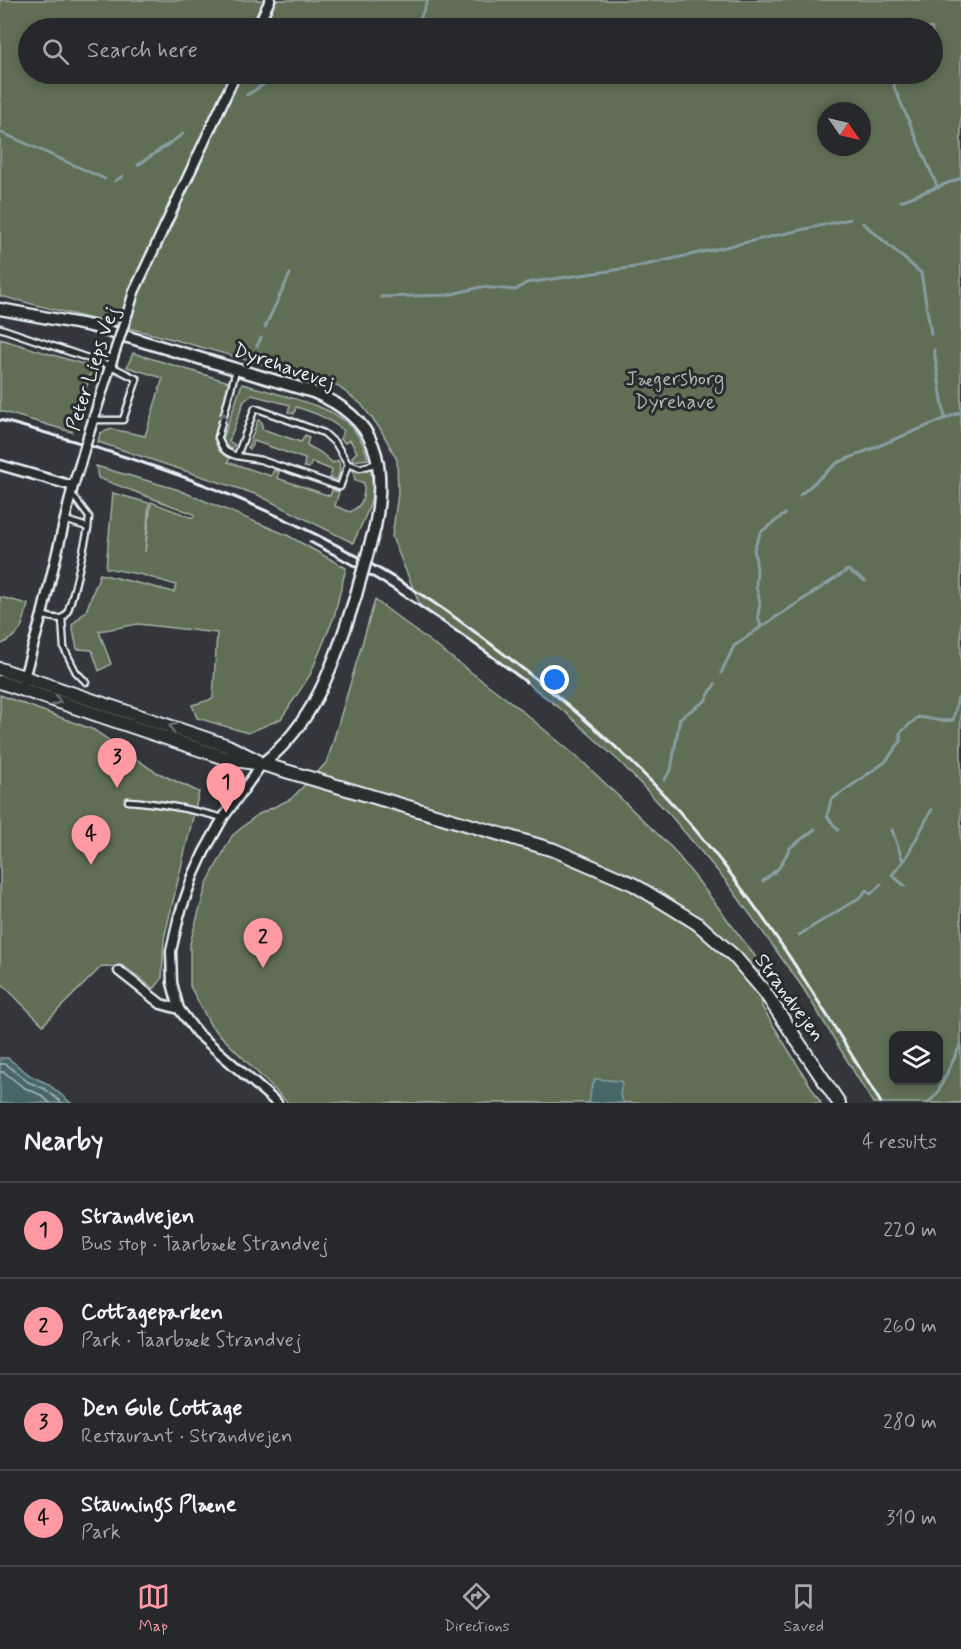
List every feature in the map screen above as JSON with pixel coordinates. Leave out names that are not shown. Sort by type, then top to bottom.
[{"type":"main road","name":"Strandvejen","points":[[0,669],[23,683],[228,759],[262,764],[554,850],[633,884],[698,924],[735,957],[764,991],[837,1102]]},
{"type":"main road","name":"Strandvejen","points":[[0,682],[23,683]]},
{"type":"street","points":[[262,18],[270,0]]},
{"type":"street","name":"Peter Lieps Vej","points":[[23,683],[72,489],[134,292],[231,84]]},
{"type":"street","name":"Dyrehavevej","points":[[0,309],[91,326],[313,392],[332,400],[347,410],[362,427],[372,444],[379,463],[380,500],[375,527],[337,656],[322,689],[304,718],[279,752],[262,764]]},
{"type":"street","points":[[0,465],[72,489]]},
{"type":"street","points":[[262,764],[223,818],[204,852],[179,916],[171,951],[172,983],[179,1009],[197,1033],[277,1103]]},
{"type":"street","points":[[120,972],[161,1004],[179,1009]]},
{"type":"lane","points":[[0,328],[112,361],[137,379],[123,420],[93,420]]},
{"type":"lane","points":[[237,369],[218,437],[226,452],[261,460],[340,487],[348,464]]},
{"type":"lane","points":[[237,456],[255,408],[324,433],[336,444],[348,464],[360,468],[379,463]]},
{"type":"lane","points":[[42,615],[62,618],[68,613],[88,529],[89,517],[72,489]]},
{"type":"lane","points":[[65,520],[84,525],[88,529]]},
{"type":"lane","points":[[62,618],[64,648],[76,672],[86,682]]},
{"type":"lane","points":[[128,801],[188,808],[223,818]]},
{"type":"green space","name":"Jægersborg Dyrehave","points":[[0,0],[961,0],[961,1103],[873,1103],[803,988],[726,881],[670,815],[620,762],[566,713],[492,656],[420,605],[392,537],[398,494],[397,460],[381,430],[361,404],[336,385],[172,339],[0,296]]},
{"type":"green space","points":[[0,339],[93,367],[72,432],[0,411]]},
{"type":"green space","points":[[133,353],[229,382],[214,439],[219,451],[230,458],[228,462],[271,476],[274,470],[279,472],[277,478],[330,496],[332,490],[339,492],[335,506],[350,512],[361,503],[364,492],[364,483],[355,480],[353,471],[370,469],[373,488],[369,507],[353,543],[258,495],[98,442],[100,433],[112,429],[145,436],[163,378],[127,367]]},
{"type":"green space","points":[[242,384],[305,402],[340,417],[357,434],[368,459],[353,461],[352,457],[357,452],[350,440],[345,443],[340,438],[344,431],[327,419],[296,407],[294,414],[288,412],[290,405],[252,395],[244,401],[229,441],[235,445],[232,449],[225,446],[223,438]]},
{"type":"green space","points":[[258,420],[262,422],[262,429],[301,442],[305,435],[309,437],[307,445],[333,463],[338,460],[340,470],[337,480],[330,478],[332,470],[312,462],[309,468],[304,467],[305,459],[254,441],[250,449],[248,447]]},
{"type":"green space","points":[[96,466],[176,489],[287,535],[346,568],[334,617],[310,675],[281,719],[248,733],[197,718],[192,705],[213,699],[217,633],[138,624],[99,631],[111,664],[99,671],[92,650],[77,649],[72,625],[86,611],[100,574],[174,592],[176,585],[143,575],[106,568],[113,493],[149,503],[145,552],[151,502],[193,518],[194,514],[98,478]]},
{"type":"green space","points":[[0,597],[28,604],[20,629],[13,637],[0,645]]},
{"type":"green space","points":[[375,600],[516,706],[583,762],[672,848],[755,956],[760,971],[762,1007],[821,1103],[288,1103],[211,1026],[190,986],[190,943],[207,883],[232,836],[257,815],[291,799],[327,762]]},
{"type":"green space","points":[[0,695],[94,730],[154,771],[199,792],[164,939],[162,979],[154,989],[125,967],[102,966],[43,1025],[0,982]]},
{"type":"water","points":[[0,1058],[8,1058],[31,1076],[48,1084],[71,1103],[0,1103]]},
{"type":"water","points":[[595,1079],[620,1081],[622,1083],[620,1095],[624,1103],[589,1103]]},
{"type":"waterway","points":[[420,18],[428,0]]},
{"type":"waterway","points":[[247,95],[265,84]]},
{"type":"waterway","points":[[895,84],[938,188]]},
{"type":"waterway","points":[[0,132],[105,179]]},
{"type":"waterway","points":[[138,165],[183,134]]},
{"type":"waterway","points":[[115,181],[123,176]]},
{"type":"waterway","points":[[901,201],[961,178]]},
{"type":"waterway","points":[[381,297],[448,295],[481,287],[516,290],[526,283],[636,267],[850,219]]},
{"type":"waterway","points":[[863,223],[921,273],[931,334]]},
{"type":"waterway","points":[[265,327],[290,274]]},
{"type":"waterway","points":[[257,346],[261,338]]},
{"type":"waterway","points":[[934,350],[945,419]]},
{"type":"waterway","points":[[800,495],[837,463],[961,412]]},
{"type":"waterway","points":[[721,673],[734,646],[761,627],[758,616],[760,602],[756,586],[757,570],[754,549],[761,532],[785,514]]},
{"type":"waterway","points":[[761,627],[848,570],[865,581]]},
{"type":"waterway","points":[[664,780],[671,770],[680,718],[705,701],[715,684]]},
{"type":"waterway","points":[[838,830],[827,816],[831,800],[885,762],[901,741],[900,733],[918,717],[943,721],[953,720],[958,698],[961,696]]},
{"type":"waterway","points":[[905,886],[892,875],[906,858],[932,809]]},
{"type":"waterway","points":[[763,881],[779,868],[790,848],[815,829]]},
{"type":"waterway","points":[[892,830],[903,861]]},
{"type":"waterway","points":[[799,935],[862,896],[866,890],[871,894],[881,884]]},
{"type":"waterway","points":[[928,1103],[937,1094],[961,1044]]},
{"type":"railway","points":[[0,420],[162,469],[269,512],[349,552],[400,581],[453,616],[506,656],[608,740],[660,791],[706,843],[786,951],[881,1103]]},
{"type":"railway","points":[[310,542],[367,573],[421,607],[526,682]]},
{"type":"place","name":"Den Gule Cottage","points":[[117,788]]},
{"type":"place","name":"Strandvejen","points":[[226,813]]},
{"type":"place","name":"Staunings Plæne","points":[[91,865]]},
{"type":"place","name":"Cottageparken","points":[[263,968]]}]
